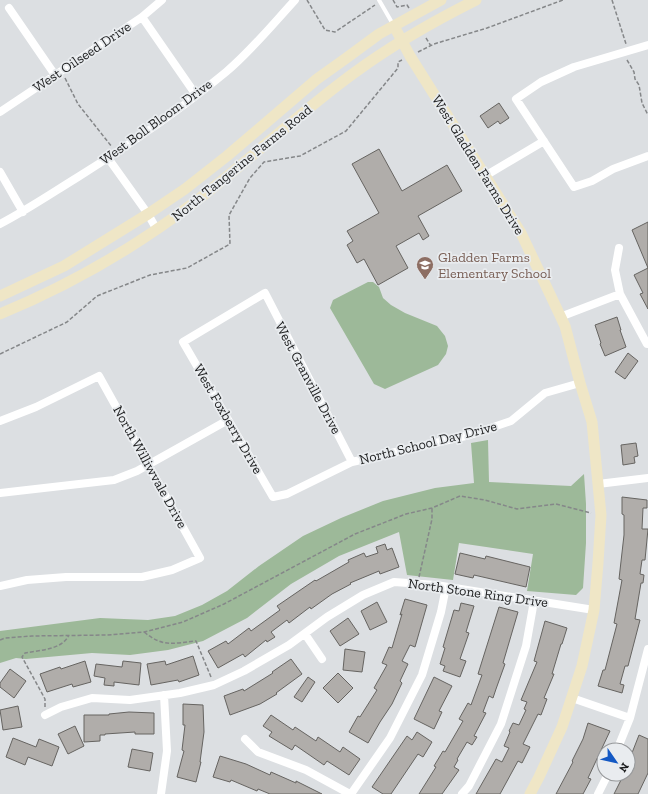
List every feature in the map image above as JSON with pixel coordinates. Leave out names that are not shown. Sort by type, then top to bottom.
[{"type":"main road","name":"North Tangerine Farms Road","points":[[0,296],[64,266],[148,214],[185,189],[317,79],[380,34],[441,0]]},
{"type":"main road","name":"North Tangerine Farms Road","points":[[0,314],[25,304],[72,281],[157,230],[231,174],[354,73],[442,16],[476,0]]},
{"type":"main road","name":"West Gladden Farms Drive","points":[[394,26],[410,56],[521,234],[565,326],[592,422],[601,515],[594,610],[582,666],[562,727],[540,778],[530,794]]},
{"type":"street","name":"West Oilseed Drive","points":[[0,112],[142,18],[162,0]]},
{"type":"street","name":"West Boll Bloom Drive","points":[[0,224],[23,212],[108,158],[196,95],[227,71],[295,0]]},
{"type":"street","points":[[8,8],[58,73]]},
{"type":"street","points":[[142,18],[196,95]]},
{"type":"street","points":[[648,45],[574,68],[540,82],[516,99],[574,187],[592,181],[612,169],[648,156]]},
{"type":"street","points":[[485,176],[544,141]]},
{"type":"street","points":[[108,158],[148,214],[157,230]]},
{"type":"street","points":[[0,172],[23,212]]},
{"type":"street","points":[[619,248],[615,270],[620,294],[647,344]]},
{"type":"street","name":"West Foxberry Drive","points":[[264,293],[183,342],[273,497]]},
{"type":"street","name":"West Granville Drive","points":[[264,293],[352,462]]},
{"type":"street","points":[[560,317],[620,294]]},
{"type":"street","name":"North Williwvale Drive","points":[[0,421],[36,407],[99,376],[200,558],[172,570],[142,577],[66,577],[27,580],[0,586]]},
{"type":"street","name":"North School Day Drive","points":[[273,497],[287,494],[352,462],[470,435],[504,424],[511,421],[545,393],[580,383]]},
{"type":"street","points":[[0,493],[114,480],[149,464],[228,420]]},
{"type":"street","points":[[598,484],[648,478]]},
{"type":"street","name":"North Stone Ring Drive","points":[[45,715],[62,706],[92,698],[130,700],[180,693],[214,685],[244,671],[289,645],[327,617],[363,595],[394,582],[446,587],[594,610]]},
{"type":"street","points":[[245,739],[258,752],[306,770],[350,794],[390,738],[422,675],[441,612],[446,587]]},
{"type":"street","points":[[462,794],[469,786],[501,724],[526,646],[534,601]]},
{"type":"street","points":[[305,634],[322,659]]},
{"type":"street","points":[[620,742],[630,718],[648,653]]},
{"type":"street","points":[[161,794],[167,751],[164,695]]},
{"type":"street","points":[[572,698],[630,718]]},
{"type":"street","points":[[598,794],[604,782]]},
{"type":"lane","points":[[380,1],[394,26]]},
{"type":"path","points":[[307,0],[325,30],[331,32],[335,32],[380,1]]},
{"type":"path","points":[[393,0],[397,7],[407,5]]},
{"type":"path","points":[[0,354],[67,322],[97,296],[150,275],[187,268],[230,244],[229,215],[250,178],[264,162],[300,156],[346,131],[398,68],[398,62],[434,44],[487,28],[563,0]]},
{"type":"path","points":[[58,73],[78,104],[116,152]]},
{"type":"path","points":[[0,640],[5,638],[32,636],[107,635],[144,632],[183,622],[224,604],[355,534],[406,514],[432,508],[460,496],[485,500],[517,509],[556,504],[601,515]]},
{"type":"path","points":[[418,584],[432,519],[432,508]]},
{"type":"path","points":[[144,632],[154,640],[165,644],[196,641],[214,685]]},
{"type":"path","points":[[45,715],[45,699],[22,657],[25,653],[44,650],[59,645],[66,641],[69,635]]},
{"type":"green space","points":[[368,282],[373,282],[379,287],[383,298],[391,305],[405,313],[437,326],[445,336],[448,346],[446,354],[438,365],[385,389],[374,384],[330,308],[333,300]]},
{"type":"green space","points":[[488,440],[489,482],[571,486],[584,474],[586,543],[583,588],[576,595],[527,591],[533,554],[459,543],[453,580],[407,575],[399,532],[339,556],[291,584],[247,618],[203,641],[168,650],[130,655],[92,653],[26,659],[16,658],[0,663],[0,631],[100,618],[148,620],[175,616],[202,605],[227,591],[259,566],[303,536],[341,518],[383,501],[435,488],[474,483],[471,443]]},
{"type":"building","points":[[499,103],[509,118],[500,124],[498,121],[488,128],[480,116]]},
{"type":"building","points":[[379,149],[402,191],[447,165],[462,191],[418,216],[429,236],[423,240],[419,233],[396,246],[408,268],[378,285],[364,259],[357,263],[347,245],[353,241],[347,231],[379,213],[352,164]]},
{"type":"building","points":[[648,222],[648,268],[632,230]]},
{"type":"building","points":[[648,268],[648,309],[640,294],[643,293],[634,275]]},
{"type":"building","points":[[617,317],[626,347],[605,356],[595,325]]},
{"type":"building","points":[[628,353],[638,361],[625,379],[615,372]]},
{"type":"building","points":[[636,443],[638,456],[634,457],[635,463],[623,465],[621,445]]},
{"type":"building","points":[[622,497],[647,500],[647,508],[643,508],[642,529],[648,529],[645,560],[642,560],[640,574],[644,575],[643,583],[641,583],[635,619],[640,620],[628,666],[625,666],[620,684],[624,685],[622,693],[598,686],[603,670],[605,670],[617,624],[614,623],[622,580],[619,579],[624,535]]},
{"type":"building","points":[[385,544],[387,550],[392,548],[399,567],[380,574],[379,571],[350,583],[351,584],[332,594],[311,609],[310,607],[289,623],[287,620],[271,632],[275,637],[267,642],[266,640],[245,657],[243,654],[218,668],[208,651],[226,641],[228,644],[249,628],[251,631],[280,610],[277,606],[315,580],[316,581],[349,562],[348,560],[364,553],[366,557],[378,553],[376,547]]},
{"type":"building","points":[[460,553],[485,559],[486,556],[530,567],[526,587],[474,575],[473,578],[455,574]]},
{"type":"building","points":[[405,599],[427,605],[415,647],[410,645],[402,661],[408,664],[400,681],[402,683],[392,704],[368,743],[349,732],[358,716],[360,717],[377,690],[374,688],[387,665],[382,663],[389,647],[392,648]]},
{"type":"building","points":[[377,602],[387,622],[370,630],[361,611]]},
{"type":"building","points":[[461,603],[474,606],[466,632],[469,633],[460,659],[466,661],[460,677],[443,671],[445,666],[440,664],[445,648],[443,647],[454,610],[459,611]]},
{"type":"building","points":[[499,607],[518,612],[503,663],[505,664],[493,698],[489,696],[483,712],[486,713],[474,736],[477,737],[472,745],[467,742],[454,767],[459,770],[442,794],[419,794],[436,767],[434,766],[443,751],[445,752],[463,721],[459,719],[468,703],[471,705],[482,675],[478,674]]},
{"type":"building","points":[[348,618],[359,634],[340,646],[330,631]]},
{"type":"building","points":[[545,621],[567,628],[552,674],[554,674],[544,698],[547,699],[541,715],[538,714],[523,744],[530,747],[522,763],[518,761],[500,794],[476,794],[496,759],[502,762],[509,748],[504,746],[510,732],[509,731],[513,723],[519,725],[526,710],[524,709],[527,702],[521,700],[537,662],[534,661]]},
{"type":"building","points":[[345,649],[365,652],[362,672],[343,670]]},
{"type":"building","points":[[193,656],[199,675],[179,682],[178,680],[151,685],[147,664],[165,661],[166,665]]},
{"type":"building","points":[[291,659],[302,674],[276,693],[277,694],[260,704],[230,715],[224,696],[243,689],[244,691],[273,673],[272,672]]},
{"type":"building","points":[[85,661],[91,682],[73,687],[72,684],[47,692],[40,674]]},
{"type":"building","points":[[123,661],[141,663],[139,685],[114,682],[114,686],[104,685],[105,678],[94,676],[96,664],[122,667]]},
{"type":"building","points":[[10,669],[26,681],[14,698],[0,687],[0,683]]},
{"type":"building","points":[[338,673],[353,688],[338,703],[323,688]]},
{"type":"building","points":[[308,677],[315,682],[302,702],[294,697]]},
{"type":"building","points":[[434,677],[452,686],[439,711],[442,712],[434,729],[414,719]]},
{"type":"building","points":[[183,704],[203,705],[204,732],[201,762],[196,782],[177,777],[184,751],[182,750],[185,725],[183,725]]},
{"type":"building","points":[[18,706],[22,727],[3,730],[0,710]]},
{"type":"building","points":[[129,712],[154,713],[154,734],[135,734],[135,732],[105,734],[100,735],[100,741],[84,742],[84,715],[109,715]]},
{"type":"building","points":[[271,715],[293,730],[295,727],[316,741],[318,737],[340,752],[343,747],[360,759],[349,775],[327,761],[324,765],[295,745],[292,750],[269,736],[272,732],[263,726]]},
{"type":"building","points":[[588,723],[610,731],[605,742],[596,742],[596,761],[588,778],[591,779],[583,794],[556,794],[573,762],[572,761],[583,739]]},
{"type":"building","points":[[75,726],[84,746],[68,754],[58,734]]},
{"type":"building","points":[[417,732],[432,742],[423,757],[418,754],[391,794],[383,794],[372,787],[407,736],[412,740]]},
{"type":"building","points":[[639,735],[648,739],[648,773],[638,794],[614,794],[620,782],[636,782],[636,743]]},
{"type":"building","points":[[13,738],[36,747],[39,739],[59,747],[52,766],[28,757],[25,765],[6,757]]},
{"type":"building","points":[[132,749],[153,753],[150,771],[128,767]]},
{"type":"building","points":[[220,756],[246,764],[270,775],[271,772],[296,783],[296,781],[322,794],[270,794],[258,789],[257,791],[231,780],[230,782],[213,777]]},
{"type":"place","name":"Gladden Farms Elementary School","points":[[425,280]]}]
